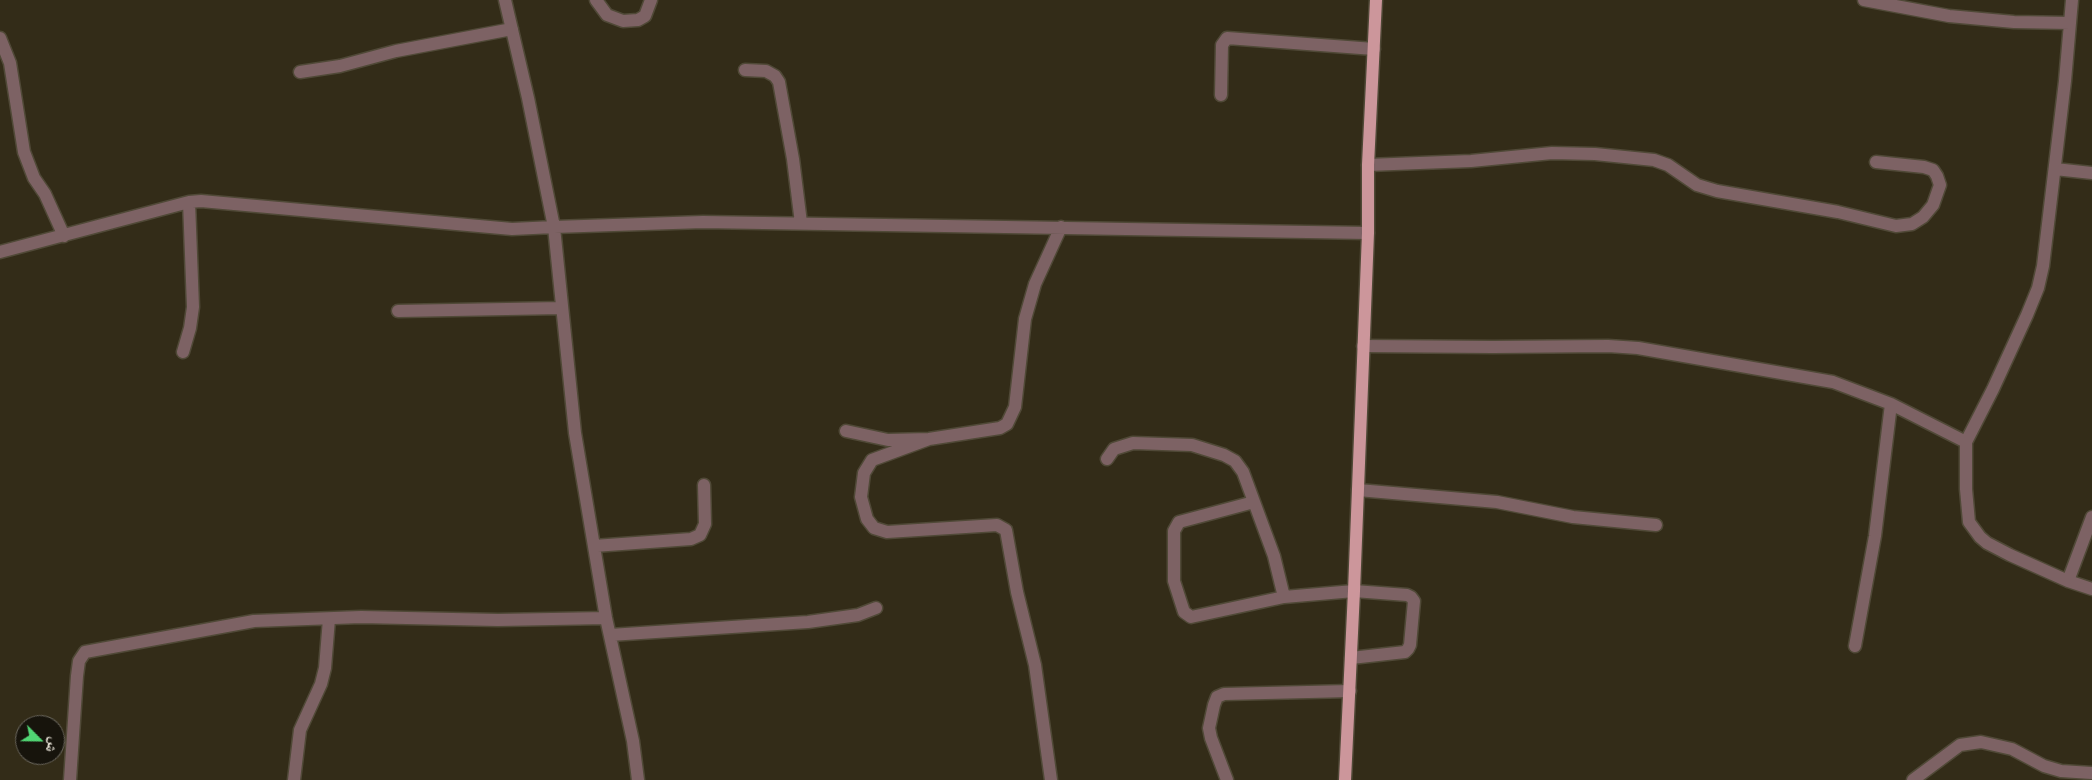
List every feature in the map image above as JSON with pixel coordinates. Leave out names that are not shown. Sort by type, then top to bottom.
[{"type":"main road","points":[[1345,780],[1352,658],[1368,233],[1368,165],[1376,0]]},
{"type":"street","points":[[505,0],[554,227],[575,433],[606,618],[633,741],[638,780]]},
{"type":"street","points":[[596,0],[607,15],[623,21],[638,20],[645,16],[652,0]]},
{"type":"street","points":[[1864,0],[1949,16],[2014,22],[2070,23]]},
{"type":"street","points":[[2072,0],[2047,239],[2038,288],[1993,389],[1966,442],[1966,489],[1969,522],[1987,543],[2068,581],[2092,589]]},
{"type":"street","points":[[300,72],[340,66],[396,51],[512,29]]},
{"type":"street","points":[[0,38],[10,62],[24,152],[34,178],[45,194],[64,236]]},
{"type":"street","points":[[1221,95],[1222,45],[1226,38],[1374,49]]},
{"type":"street","points":[[745,70],[766,71],[775,76],[779,82],[802,223]]},
{"type":"street","points":[[1368,165],[1471,161],[1552,153],[1595,154],[1654,160],[1668,165],[1697,185],[1718,191],[1838,212],[1896,226],[1912,224],[1923,217],[1933,205],[1940,185],[1933,170],[1924,167],[1876,162]]},
{"type":"street","points":[[2055,169],[2092,174]]},
{"type":"street","points":[[183,352],[190,328],[193,307],[189,202]]},
{"type":"street","points":[[0,252],[189,202],[225,202],[512,229],[703,222],[1368,233]]},
{"type":"street","points":[[846,432],[888,440],[929,439],[1000,428],[1007,424],[1015,407],[1025,320],[1035,284],[1061,227]]},
{"type":"street","points":[[398,312],[561,308]]},
{"type":"street","points":[[1364,346],[1608,346],[1638,348],[1833,382],[1891,404],[1966,442]]},
{"type":"street","points":[[1855,646],[1875,536],[1891,404]]},
{"type":"street","points":[[929,439],[872,460],[864,473],[861,497],[866,519],[874,528],[887,532],[997,526],[1006,530],[1017,592],[1035,665],[1052,780]]},
{"type":"street","points":[[1107,459],[1114,449],[1133,443],[1192,445],[1216,452],[1235,461],[1243,472],[1274,556],[1284,597]]},
{"type":"street","points":[[594,546],[691,539],[700,535],[705,524],[704,485]]},
{"type":"street","points":[[1358,490],[1497,502],[1573,517],[1656,525]]},
{"type":"street","points":[[1254,502],[1179,522],[1174,531],[1174,581],[1184,612],[1191,617],[1284,597],[1354,592],[1407,595],[1414,601],[1410,645],[1405,652],[1352,658]]},
{"type":"street","points":[[2068,581],[2092,517]]},
{"type":"street","points":[[610,635],[798,623],[848,617],[876,608]]},
{"type":"street","points":[[70,780],[77,676],[79,661],[85,652],[246,622],[361,617],[498,620],[606,618]]},
{"type":"street","points":[[294,780],[300,730],[321,684],[325,668],[329,619]]},
{"type":"street","points":[[1227,780],[1209,728],[1217,697],[1224,694],[1350,691]]},
{"type":"street","points":[[1913,780],[1960,744],[1981,742],[2012,749],[2044,766],[2061,771],[2092,773]]}]
